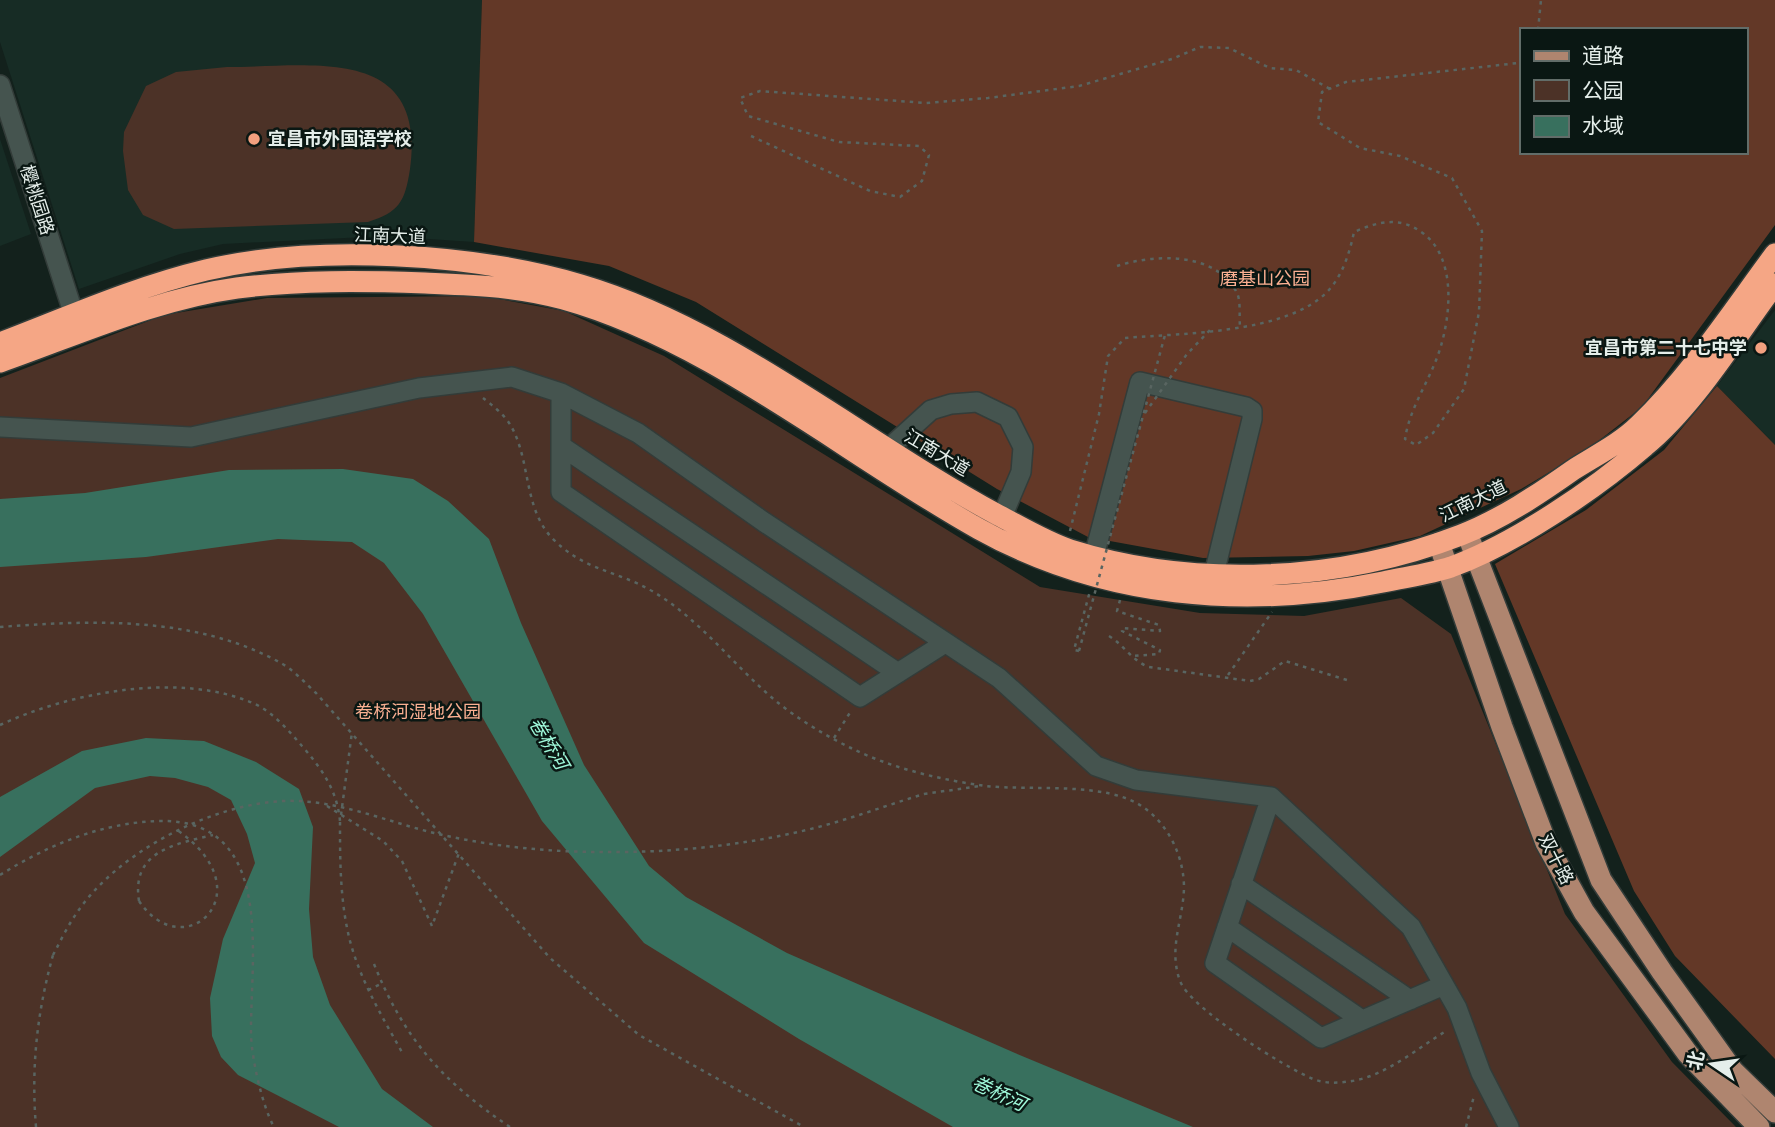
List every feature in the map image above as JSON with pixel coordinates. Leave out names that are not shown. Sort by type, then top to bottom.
[{"type":"highway","name":"江南大道","points":[[0,362],[155,307],[232,289],[301,282],[502,286],[563,299],[623,319],[687,350],[976,527],[1039,560],[1094,566],[1128,564],[1214,574],[1316,572],[1438,543],[1467,533],[1550,486],[1636,428],[1696,361],[1775,254]]},
{"type":"highway","name":"江南大道","points":[[0,343],[130,292],[208,270],[269,259],[398,258],[484,264],[584,286],[632,302],[699,332],[887,450],[1002,517],[1124,583],[1182,593],[1246,597],[1360,586],[1448,568],[1476,556],[1562,508],[1648,444],[1686,403],[1775,284]]},
{"type":"main road","name":"双十路","points":[[1467,533],[1601,880],[1733,1072],[1775,1112]]},
{"type":"main road","name":"双十路","points":[[1438,543],[1502,727],[1546,843],[1584,912],[1688,1054],[1759,1127]]},
{"type":"street","name":"樱桃园路","points":[[0,85],[74,315]]},
{"type":"street","points":[[0,427],[191,437],[432,386],[512,377],[561,393],[638,433],[999,678],[1096,766],[1136,780],[1271,797],[1411,928],[1462,1021],[1481,1073],[1509,1127]]},
{"type":"street","points":[[1094,566],[1140,383],[1247,407],[1252,411],[1214,574]]},
{"type":"street","points":[[561,393],[561,492],[860,697],[945,643]]},
{"type":"street","points":[[887,450],[931,410],[951,404],[976,402],[1008,417],[1023,447],[1021,472],[1002,517]]},
{"type":"street","points":[[561,446],[898,673]]},
{"type":"street","points":[[1271,797],[1215,962],[1321,1038],[1444,985]]},
{"type":"street","points":[[1241,884],[1410,1000]]},
{"type":"street","points":[[1227,927],[1362,1020]]},
{"type":"path","points":[[1538,28],[1541,0]]},
{"type":"path","points":[[751,136],[870,191],[900,197],[922,181],[929,155],[919,146],[839,142],[748,116],[740,98],[760,91],[926,103],[988,98],[1079,86],[1172,59],[1200,47],[1229,48],[1270,68],[1296,69],[1330,89]]},
{"type":"path","points":[[1065,549],[1099,414],[1108,356],[1125,338],[1240,326],[1292,315],[1328,290],[1348,256],[1354,232],[1380,220],[1412,224],[1437,243],[1448,279],[1446,323],[1439,352],[1408,419],[1405,439],[1416,445],[1433,433],[1464,389],[1479,312],[1482,231],[1452,178],[1400,156],[1360,148],[1318,122],[1322,92],[1346,82],[1456,72],[1520,61]]},
{"type":"path","points":[[1117,266],[1140,258],[1163,256],[1197,263],[1223,276],[1238,294],[1240,326]]},
{"type":"path","points":[[1143,416],[1186,354],[1210,330]]},
{"type":"path","points":[[1094,566],[1074,650],[1079,651],[1165,335]]},
{"type":"path","points":[[474,394],[485,399],[510,424],[520,447],[533,508],[550,536],[578,560],[651,590],[691,621],[779,703],[834,738],[852,748],[915,772],[986,786],[1112,794],[1141,806],[1163,825],[1178,854],[1184,888],[1173,956],[1181,984],[1198,1006],[1228,1028],[1311,1079],[1331,1084],[1356,1081],[1377,1072],[1462,1021]]},
{"type":"path","points":[[1124,583],[1117,611],[1159,625],[1160,631],[1122,628],[1122,631],[1160,650],[1159,654],[1133,656]]},
{"type":"path","points":[[1227,676],[1284,595]]},
{"type":"path","points":[[0,627],[84,621],[167,627],[250,648],[282,663],[316,693],[352,732],[550,958],[639,1035],[804,1127]]},
{"type":"path","points":[[1109,636],[1120,642],[1137,662],[1149,667],[1250,681],[1259,679],[1285,661],[1350,681]]},
{"type":"path","points":[[0,725],[97,692],[164,690],[220,693],[256,705],[284,725],[323,770],[338,800],[341,877],[350,941],[368,990],[403,1054]]},
{"type":"path","points":[[834,738],[860,697]]},
{"type":"path","points":[[340,821],[352,732]]},
{"type":"path","points":[[36,1127],[34,1043],[40,1002],[53,956],[76,912],[112,875],[158,839],[201,818],[245,806],[284,801],[324,804],[434,833],[488,843],[601,852],[662,850],[778,835],[832,823],[924,794],[986,786]]},
{"type":"path","points":[[324,804],[383,841],[402,861],[432,926],[458,853]]},
{"type":"path","points":[[0,875],[25,859],[78,836],[135,822],[177,821],[214,835],[236,855],[249,891],[251,1038],[267,1114],[274,1127]]},
{"type":"path","points":[[177,830],[197,844],[213,864],[219,881],[208,915],[198,924],[182,928],[164,925],[149,917],[139,901],[136,886],[142,867],[160,851],[214,835]]},
{"type":"path","points":[[374,964],[392,1008],[429,1060],[471,1100],[510,1127]]},
{"type":"path","points":[[368,990],[382,984]]},
{"type":"path","points":[[1466,1127],[1481,1073]]},
{"type":"shaded area","name":"宜昌市外国语学校","points":[[0,0],[482,0],[474,242],[385,236],[223,244],[180,254],[79,289],[0,42]]},
{"type":"shaded area","points":[[0,139],[31,234],[0,246]]},
{"type":"shaded area","name":"宜昌市第二十七中学","points":[[1775,310],[1775,445],[1717,386]]},
{"type":"green space","name":"磨基山公园","points":[[482,0],[1775,0],[1775,225],[1642,407],[1588,449],[1521,489],[1420,536],[1354,551],[1308,556],[1203,558],[1088,537],[997,489],[696,302],[609,266],[474,242]]},
{"type":"green space","points":[[327,66],[357,71],[382,82],[401,100],[411,129],[410,169],[406,190],[399,204],[394,210],[368,222],[174,229],[143,215],[128,190],[123,151],[124,132],[146,86],[176,72],[227,67]]},
{"type":"green space","name":"卷桥河湿地公园","points":[[482,296],[564,311],[664,356],[1040,587],[1200,613],[1304,616],[1401,598],[1451,634],[1565,914],[1672,1062],[1736,1127],[0,1127],[0,378],[164,315],[267,298]]},
{"type":"green space","points":[[1717,386],[1775,445],[1775,1059],[1675,956],[1634,891],[1495,564],[1586,510],[1664,450]]},
{"type":"water","name":"卷桥河","points":[[343,469],[413,479],[448,501],[489,539],[521,623],[584,765],[649,866],[686,897],[787,953],[1015,1053],[1193,1127],[953,1127],[799,1039],[644,943],[542,821],[423,614],[384,563],[352,542],[278,539],[146,557],[0,567],[0,499],[85,493],[229,470]]},
{"type":"water","points":[[146,738],[204,741],[256,762],[299,789],[313,827],[309,909],[313,957],[330,1005],[382,1089],[433,1127],[339,1127],[238,1075],[221,1057],[212,1036],[210,998],[223,939],[255,863],[247,834],[231,800],[208,787],[175,778],[150,776],[95,788],[0,857],[0,797],[82,751]]},
{"type":"place","name":"宜昌市外国语学校","points":[[254,139]]},
{"type":"place","name":"宜昌市第二十七中学","points":[[1761,348]]}]
